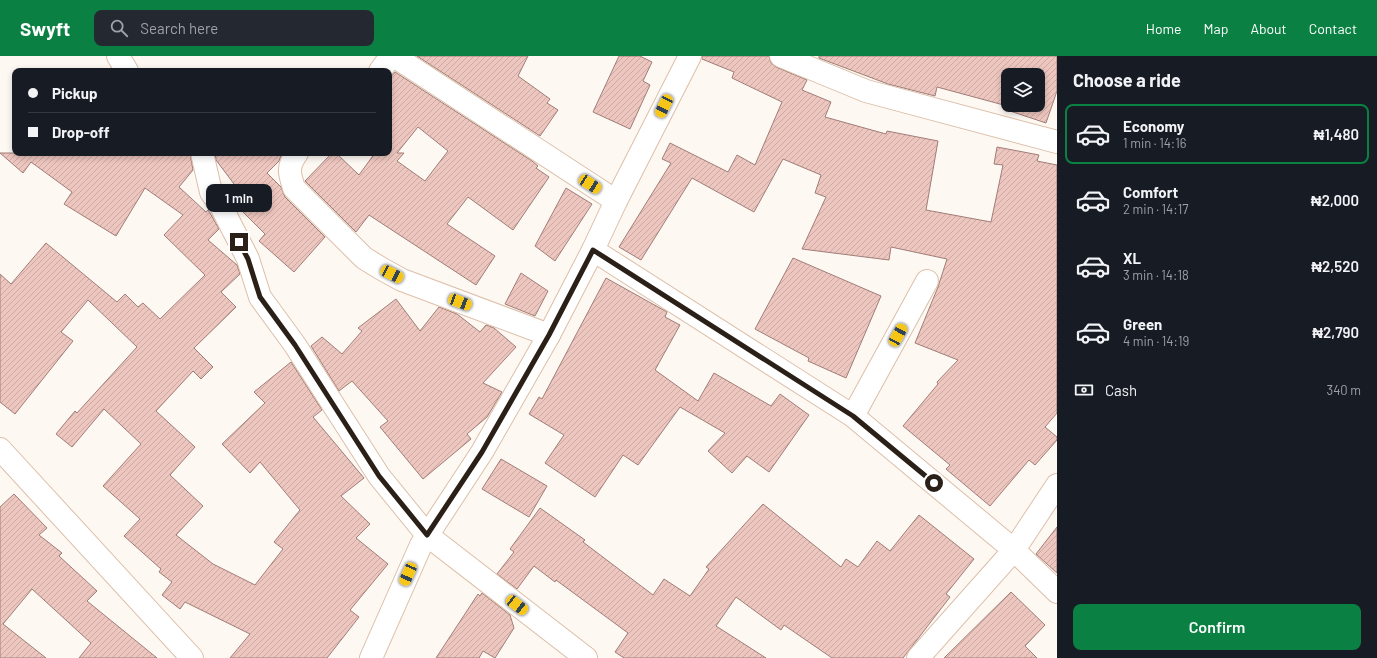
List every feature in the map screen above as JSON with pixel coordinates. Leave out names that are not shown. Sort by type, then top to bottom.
[{"type":"street","points":[[118,56],[125,68]]},
{"type":"street","points":[[382,68],[392,56],[616,201]]},
{"type":"street","points":[[781,56],[866,91],[1057,142]]},
{"type":"street","points":[[371,658],[427,535],[482,452],[549,335],[593,250],[681,59]]},
{"type":"street","points":[[203,156],[211,192],[221,206],[248,259],[260,297],[295,345],[379,476],[427,535],[586,658]]},
{"type":"street","points":[[295,156],[291,162],[289,173],[294,188],[364,258],[402,280],[549,335]]},
{"type":"street","points":[[593,250],[853,416],[1014,550],[1057,592]]},
{"type":"street","points":[[853,416],[927,281]]},
{"type":"street","points":[[0,449],[192,658]]},
{"type":"street","points":[[918,658],[1014,550],[1057,485]]},
{"type":"building","points":[[417,56],[528,56],[518,76],[550,99],[547,103],[558,110],[540,136]]},
{"type":"building","points":[[619,56],[640,56],[652,62],[643,81],[650,85],[630,129],[593,112]]},
{"type":"building","points":[[702,56],[769,56],[771,63],[776,67],[807,80],[802,90],[831,102],[825,117],[886,134],[887,131],[938,141],[926,210],[991,222],[1003,165],[994,164],[997,147],[1039,155],[1037,161],[1057,165],[1057,413],[1045,427],[1057,437],[1057,440],[1035,465],[1029,460],[990,506],[946,469],[950,465],[903,426],[938,384],[937,382],[958,360],[915,343],[938,287],[947,259],[891,247],[889,260],[802,249],[826,197],[815,193],[821,175],[783,159],[754,212],[692,178],[641,260],[619,247],[671,163],[662,159],[670,143],[728,172],[737,155],[755,165],[782,102],[732,78],[734,72],[702,59]]},
{"type":"building","points":[[819,56],[1057,56],[1057,91],[1046,123],[1013,112],[1045,112],[1045,68],[1001,68],[1001,104],[937,87],[935,96],[888,84],[819,58]]},
{"type":"building","points":[[395,72],[532,161],[538,166],[536,168],[549,177],[513,230],[468,197],[447,224],[495,256],[476,285],[369,215],[356,232],[305,181],[329,156],[339,156],[359,175],[373,156],[392,156],[392,76]],"holes":[[[418,127],[448,151],[425,181],[397,161],[404,153],[397,153]]]},
{"type":"building","points":[[0,153],[12,153],[12,156],[191,156],[193,170],[179,187],[206,212],[208,210],[219,229],[208,240],[237,265],[240,274],[221,292],[236,307],[194,348],[213,367],[201,379],[193,371],[156,411],[195,447],[170,475],[203,506],[176,535],[213,564],[255,585],[283,549],[274,542],[300,510],[260,462],[250,473],[222,444],[265,403],[254,392],[291,362],[322,410],[313,417],[364,478],[341,496],[370,524],[356,538],[388,564],[350,610],[359,617],[327,658],[230,658],[250,634],[185,602],[180,609],[162,595],[172,582],[159,572],[161,569],[124,536],[140,519],[103,486],[141,444],[104,409],[72,447],[56,434],[75,411],[77,413],[137,347],[88,300],[61,332],[73,341],[15,414],[0,402],[0,274],[11,284],[46,243],[117,302],[125,294],[138,307],[143,303],[160,319],[205,275],[164,235],[183,215],[145,188],[116,236],[64,204],[72,192],[31,162],[23,173]]},
{"type":"building","points":[[215,156],[281,156],[279,161],[267,173],[281,187],[285,197],[325,237],[294,272],[259,241],[265,234],[242,211],[237,211],[226,192],[234,184],[216,160]]},
{"type":"building","points":[[566,188],[592,204],[555,261],[535,246]]},
{"type":"building","points":[[793,258],[881,296],[846,378],[808,361],[809,358],[755,329]]},
{"type":"building","points":[[521,273],[548,291],[535,316],[505,304]]},
{"type":"building","points":[[606,278],[667,312],[665,317],[680,325],[655,370],[698,401],[714,373],[771,406],[780,394],[809,415],[769,472],[747,456],[732,473],[708,451],[725,433],[680,407],[638,465],[623,455],[595,497],[545,463],[564,435],[529,414],[539,397],[542,399]]},
{"type":"building","points":[[396,299],[420,331],[439,307],[457,314],[480,332],[486,325],[494,328],[516,347],[483,383],[502,392],[487,417],[467,434],[471,439],[423,479],[380,427],[388,421],[352,381],[339,391],[311,346],[322,337],[342,354],[362,331],[358,328]]},
{"type":"building","points":[[501,459],[547,486],[529,517],[482,489]]},
{"type":"building","points":[[14,494],[47,528],[39,535],[62,553],[59,556],[97,591],[87,601],[157,658],[79,658],[91,643],[32,589],[3,624],[46,658],[0,658],[0,507]]},
{"type":"building","points":[[763,504],[841,567],[846,559],[858,567],[877,541],[890,551],[919,515],[974,559],[946,594],[950,597],[903,658],[832,658],[784,625],[781,630],[736,597],[716,626],[766,658],[624,658],[615,652],[628,633],[556,580],[555,582],[534,566],[517,589],[497,574],[514,552],[510,549],[540,508],[585,540],[583,542],[653,595],[664,579],[690,596],[709,569],[706,567]]},
{"type":"building","points":[[1057,527],[1057,573],[1036,554]]},
{"type":"building","points":[[1011,592],[1045,625],[1025,646],[1037,658],[944,658]]},
{"type":"building","points":[[482,593],[510,615],[514,628],[495,658],[483,651],[479,658],[436,658],[478,594],[480,596]]},
{"type":"route","points":[[239,242],[248,259],[260,297],[295,345],[324,393],[379,476],[427,535],[482,452],[549,335],[593,250],[853,416],[934,483]]}]
